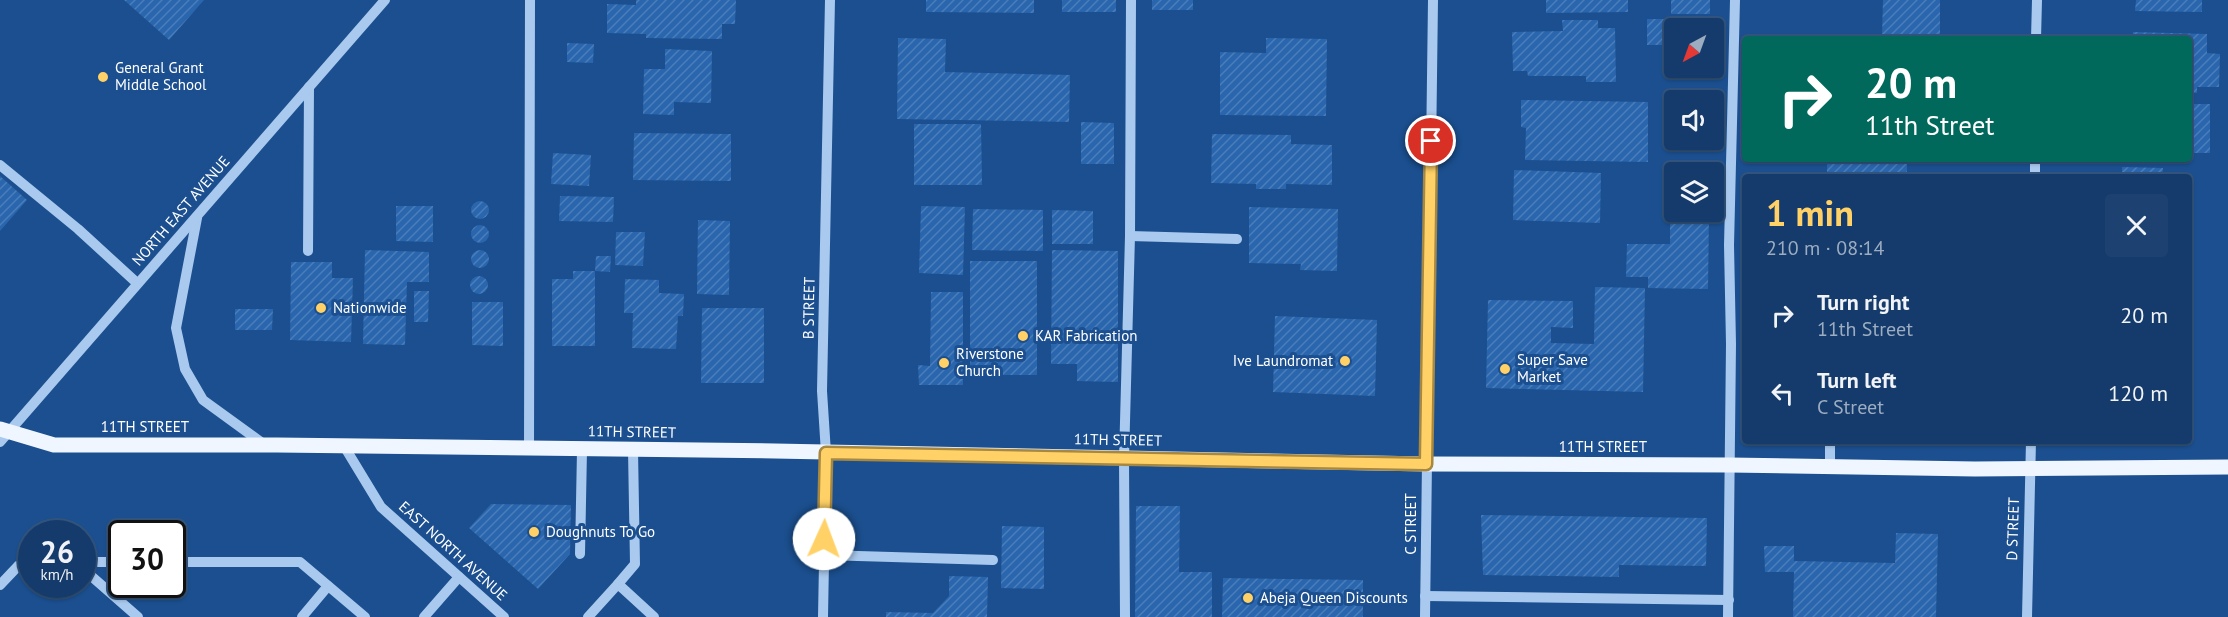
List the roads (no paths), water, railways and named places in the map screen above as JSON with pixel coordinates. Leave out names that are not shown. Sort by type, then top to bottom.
[{"type":"main road","name":"11TH STREET","points":[[3,434],[54,445],[265,445],[633,450],[1426,464],[2228,467]]},
{"type":"street","name":"NORTH EAST AVENUE","points":[[3,434],[385,0]]},
{"type":"street","points":[[529,449],[530,0]]},
{"type":"street","name":"B STREET","points":[[823,617],[826,453],[822,391],[830,0]]},
{"type":"street","points":[[1125,617],[1124,459],[1130,236],[1131,0]]},
{"type":"street","name":"C STREET","points":[[1425,617],[1433,0]]},
{"type":"street","points":[[1728,617],[1731,344],[1729,245],[1735,0]]},
{"type":"street","points":[[2036,36],[2037,0]]},
{"type":"street","points":[[308,251],[309,87]]},
{"type":"street","points":[[0,165],[78,229],[137,283]]},
{"type":"street","points":[[197,215],[176,328],[185,369],[204,399],[265,445]]},
{"type":"street","points":[[1130,236],[1237,239]]},
{"type":"street","points":[[1731,344],[1742,344]]},
{"type":"street","points":[[1830,444],[1830,466]]},
{"type":"street","name":"D STREET","points":[[2027,617],[2031,444]]},
{"type":"street","name":"EAST NORTH AVENUE","points":[[344,446],[381,507],[504,617]]},
{"type":"street","points":[[580,554],[582,450]]},
{"type":"street","points":[[588,617],[635,564],[633,450]]},
{"type":"street","points":[[824,555],[993,560]]},
{"type":"street","points":[[186,562],[300,562],[364,617]]},
{"type":"street","points":[[0,585],[18,566]]},
{"type":"street","points":[[424,617],[459,577]]},
{"type":"street","points":[[96,580],[138,617]]},
{"type":"street","points":[[618,584],[654,617]]},
{"type":"street","points":[[302,617],[328,586]]},
{"type":"street","points":[[1425,596],[1729,600]]},
{"type":"place","name":"General Grant Middle School","points":[[103,77]]},
{"type":"place","name":"Nationwide","points":[[321,308]]},
{"type":"place","name":"KAR Fabrication","points":[[1023,336]]},
{"type":"place","name":"Ive Laundromat","points":[[1345,361]]},
{"type":"place","name":"Riverstone Church","points":[[944,363]]},
{"type":"place","name":"Super Save Market","points":[[1505,369]]},
{"type":"place","name":"Doughnuts To Go","points":[[534,532]]},
{"type":"place","name":"Abeja Queen Discounts","points":[[1248,598]]}]
